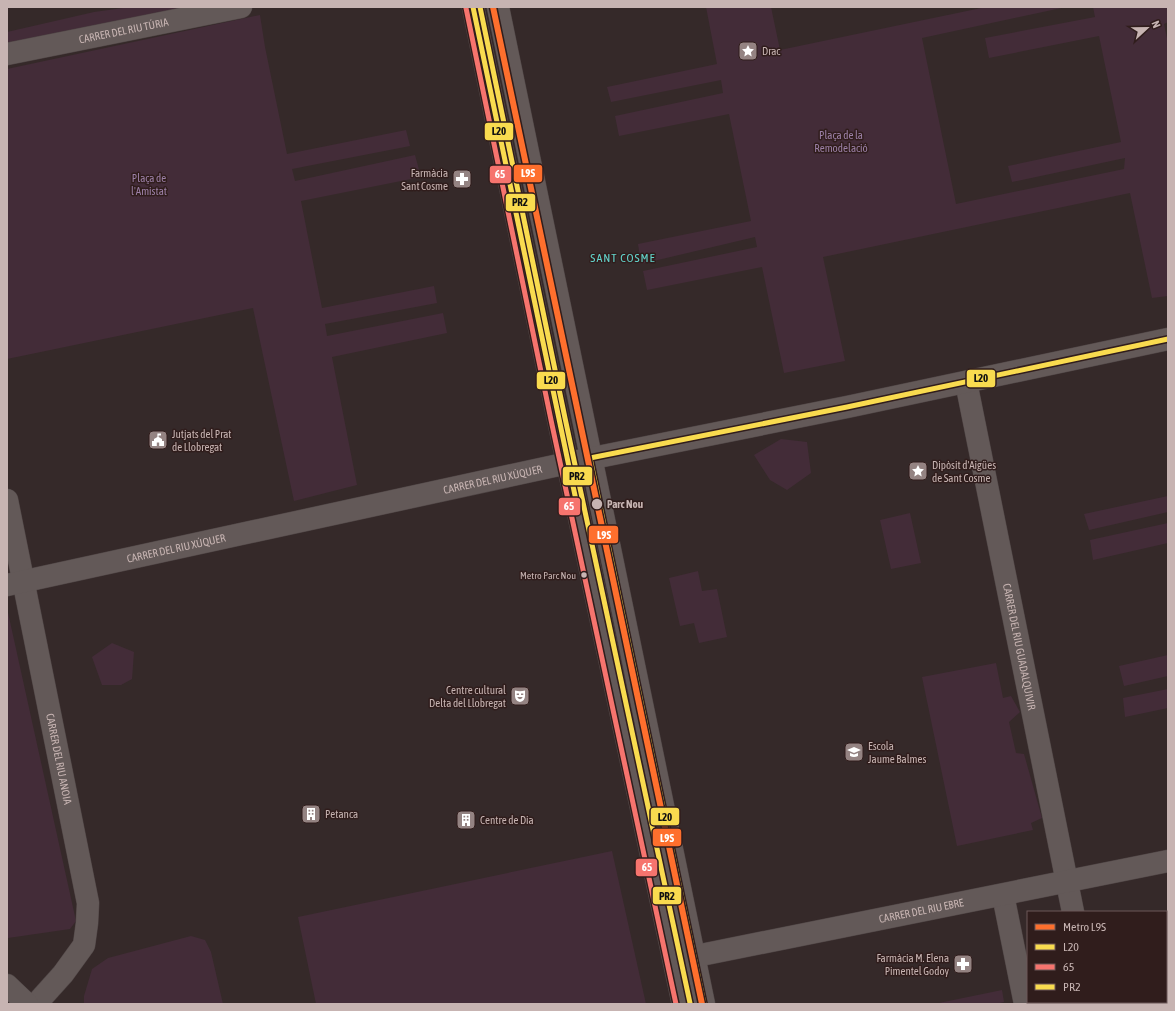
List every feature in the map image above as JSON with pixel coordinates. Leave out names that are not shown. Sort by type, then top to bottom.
[{"type":"street","name":"CARRER DEL RIU TÚRIA","points":[[7,54],[241,7]]},
{"type":"street","points":[[473,7],[568,462],[684,958],[704,1004]]},
{"type":"street","points":[[498,7],[590,458],[684,958],[683,1004]]},
{"type":"street","name":"CARRER DEL RIU XÚQUER","points":[[15,583],[568,462],[829,411],[1168,339]]},
{"type":"street","name":"CARRER DEL RIU GUADALQUIVIR","points":[[966,382],[1073,911]]},
{"type":"street","name":"CARRER DEL RIU ANOIA","points":[[7,500],[15,583],[88,903],[88,923],[84,945],[63,974],[36,1004]]},
{"type":"street","name":"CARRER DEL RIU EBRE","points":[[684,958],[1168,861]]},
{"type":"street","points":[[1003,895],[1025,1004]]},
{"type":"street","points":[[7,985],[27,1004]]},
{"type":"green space","points":[[130,7],[191,7],[7,46],[7,32],[94,12]]},
{"type":"green space","name":"Plaça de la Remodelació","points":[[706,7],[771,7],[780,50],[986,7],[1066,7],[922,38],[956,204],[1124,169],[1125,158],[1012,182],[1008,166],[1121,142],[1099,36],[989,58],[985,38],[1095,17],[1093,7],[1168,7],[1168,22],[1164,24],[1168,43],[1168,296],[1152,298],[1130,193],[823,257],[845,361],[784,373],[762,267],[647,290],[643,271],[757,247],[755,237],[641,264],[638,244],[751,221],[729,114],[619,136],[615,116],[723,93],[721,80],[611,102],[607,87],[717,64]]},
{"type":"green space","name":"Plaça de l'Amistat","points":[[260,15],[287,154],[406,130],[410,146],[292,169],[295,181],[415,155],[421,177],[301,201],[322,308],[434,286],[437,303],[325,324],[327,336],[443,313],[447,333],[332,357],[357,485],[294,501],[253,308],[7,359],[7,69]]},
{"type":"green space","points":[[781,439],[807,442],[811,473],[787,490],[770,480],[754,455]]},
{"type":"green space","points":[[1168,496],[1168,512],[1089,530],[1084,514]]},
{"type":"green space","points":[[910,513],[921,563],[891,569],[880,520]]},
{"type":"green space","points":[[1168,523],[1168,543],[1093,560],[1090,540]]},
{"type":"green space","points":[[698,571],[702,591],[717,589],[727,637],[699,643],[694,623],[680,626],[669,578]]},
{"type":"green space","points":[[7,608],[76,921],[70,929],[8,938]]},
{"type":"green space","points":[[112,643],[134,652],[132,679],[121,685],[102,685],[92,657]]},
{"type":"green space","points":[[1168,655],[1168,676],[1124,686],[1119,666]]},
{"type":"green space","points":[[996,663],[1003,698],[1011,696],[1020,712],[1009,722],[1016,753],[1024,754],[1042,818],[1031,823],[1033,830],[957,846],[922,677]]},
{"type":"green space","points":[[1168,689],[1168,708],[1125,717],[1123,698]]},
{"type":"green space","points":[[612,851],[646,1004],[316,1004],[298,917]]},
{"type":"green space","points":[[191,936],[205,940],[211,952],[223,1004],[84,1004],[84,996],[92,969],[108,958]]},
{"type":"green space","points":[[1002,990],[1004,1002],[996,1004],[934,1004]]},
{"type":"metro line","name":"L9S","points":[[493,7],[702,1004]]},
{"type":"transit line","name":"L20","points":[[473,7],[577,505]]},
{"type":"transit line","name":"PR2","points":[[480,7],[565,418],[690,1003]]},
{"type":"transit line","name":"65","points":[[466,8],[551,420],[676,1004]]},
{"type":"transit line","name":"L20","points":[[704,1004],[590,458],[847,407],[1168,339]]},
{"type":"place","name":"Drac","points":[[748,51]]},
{"type":"place","name":"Farmàcia Sant Cosme","points":[[462,179]]},
{"type":"place","name":"Jutjats del Prat de Llobregat","points":[[158,440]]},
{"type":"place","name":"Dipòsit d'Aigües de Sant Cosme","points":[[918,471]]},
{"type":"place","name":"Parc Nou","points":[[597,504]]},
{"type":"place","name":"Metro Parc Nou","points":[[584,575]]},
{"type":"place","name":"Centre cultural Delta del Llobregat","points":[[520,696]]},
{"type":"place","name":"Escola Jaume Balmes","points":[[854,752]]},
{"type":"place","name":"Petanca","points":[[311,814]]},
{"type":"place","name":"Centre de Dia","points":[[466,820]]},
{"type":"place","name":"Farmàcia M. Elena Pimentel Godoy","points":[[963,964]]},
{"type":"district","name":"SANT COSME","points":[[623,258]]}]
